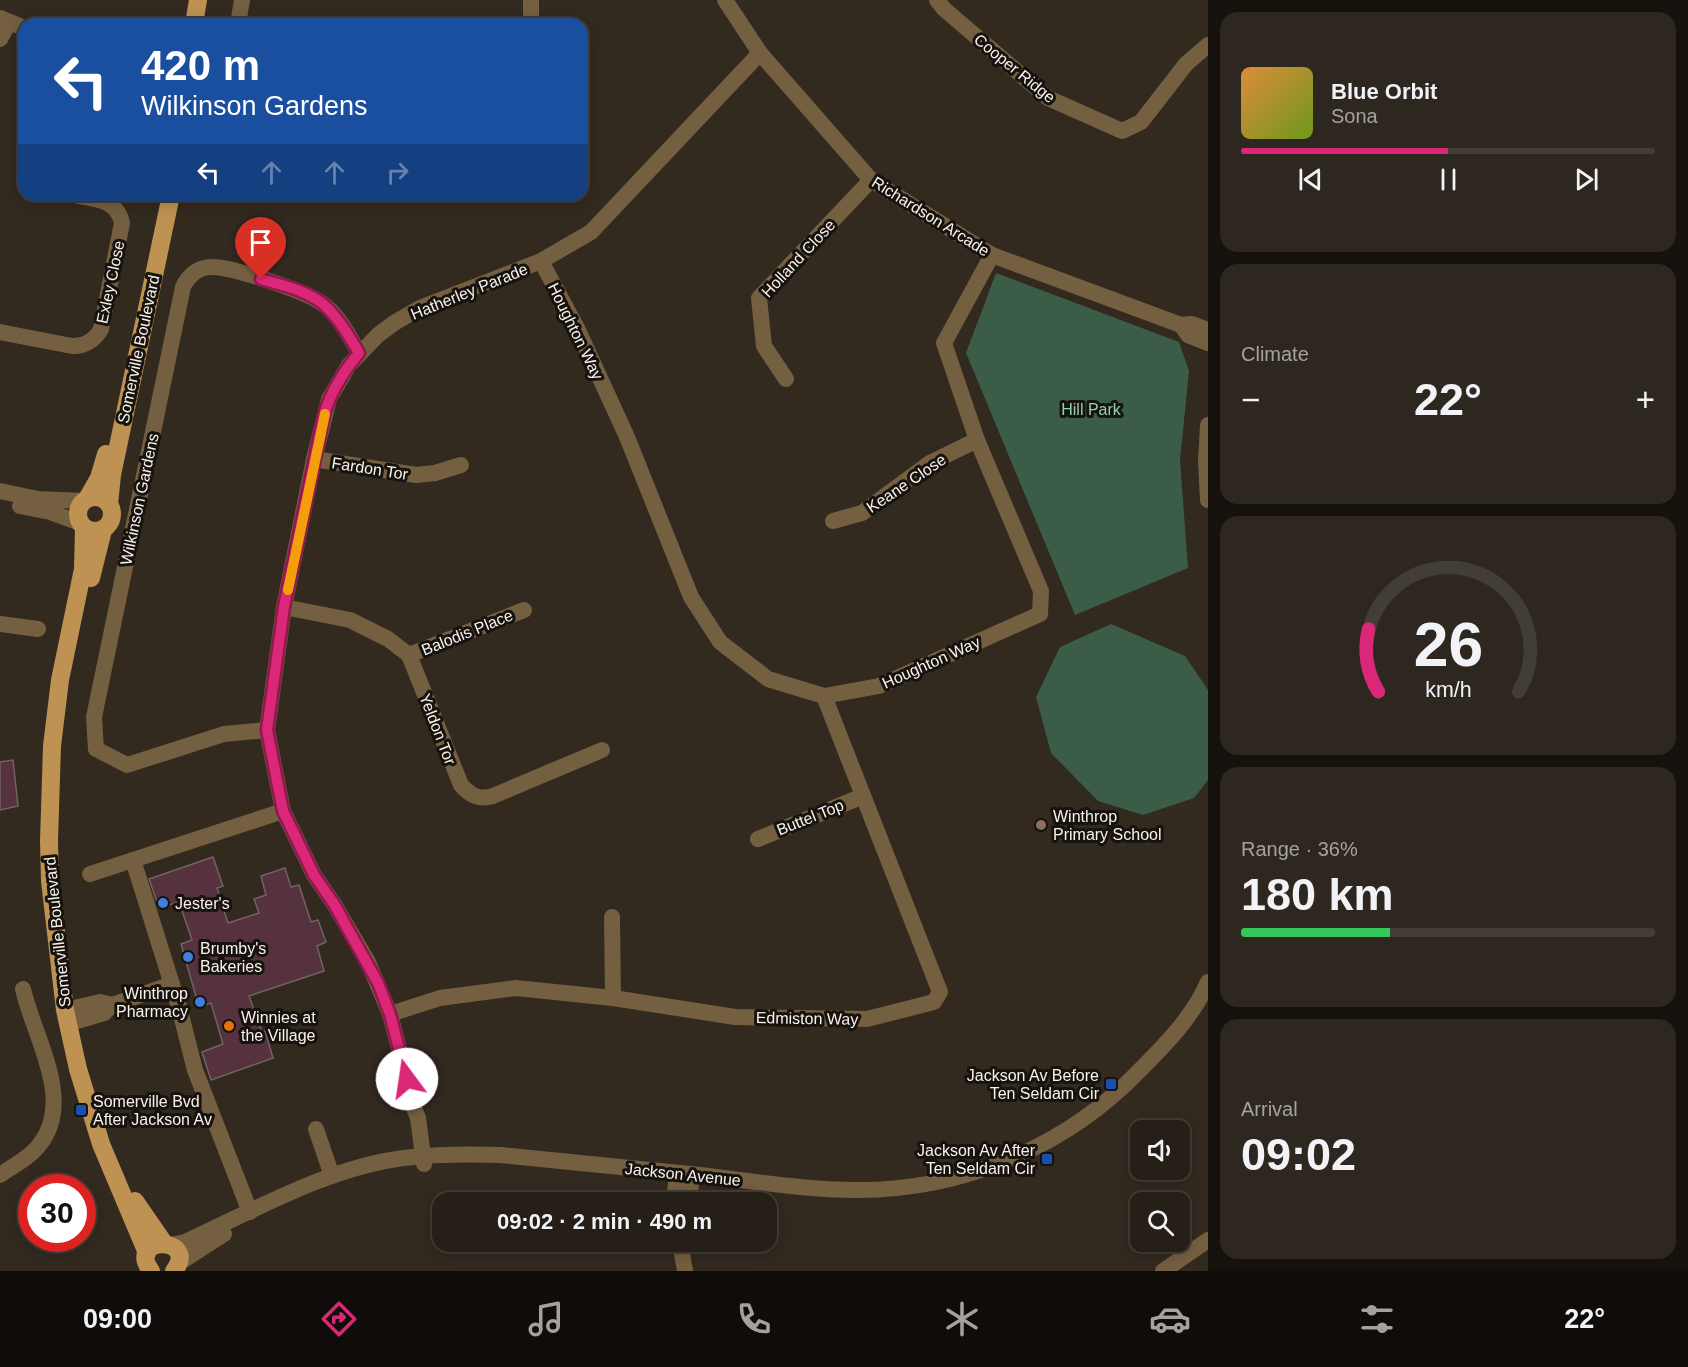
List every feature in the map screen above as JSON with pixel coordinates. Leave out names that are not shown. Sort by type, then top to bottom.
[{"type":"main road","points":[[195,18],[198,0]]},
{"type":"main road","points":[[207,18],[209,0]]},
{"type":"main road","name":"Somerville Boulevard","points":[[86,500],[105,462],[159,201]]},
{"type":"main road","name":"Somerville Boulevard","points":[[109,504],[112,475],[170,201]]},
{"type":"main road","points":[[101,498],[109,504],[113,513],[111,523],[103,530],[93,532],[82,525],[78,511],[86,500],[101,498]]},
{"type":"main road","name":"Somerville Boulevard","points":[[82,525],[82,569],[60,680],[52,746],[50,881],[78,1069],[101,1144],[147,1253],[147,1263],[151,1271]]},
{"type":"main road","name":"Somerville Boulevard","points":[[103,530],[93,564],[71,676],[61,747],[58,881],[71,1016],[114,1152],[133,1197],[167,1244],[177,1252],[178,1268]]},
{"type":"main road","points":[[147,1253],[154,1245],[167,1244]]},
{"type":"street","points":[[239,18],[242,0]]},
{"type":"street","points":[[531,0],[531,18]]},
{"type":"street","name":"Richardson Arcade","points":[[724,0],[760,53],[872,180],[992,255],[1181,326],[1192,324],[1208,330]]},
{"type":"street","name":"Cooper Ridge","points":[[937,0],[944,9],[1048,98],[1122,130],[1142,122],[1186,64],[1208,45]]},
{"type":"street","points":[[0,39],[11,23]]},
{"type":"street","name":"Hatherley Parade","points":[[418,1161],[408,1119],[411,1101],[407,1079],[390,1014],[368,962],[314,875],[283,811],[267,730],[284,607],[314,459],[329,399],[338,381],[359,353],[394,323],[420,308],[541,261],[591,232],[760,53]]},
{"type":"street","name":"Holland Close","points":[[786,380],[764,346],[759,298],[872,180]]},
{"type":"street","name":"Exley Close","points":[[0,333],[79,347],[97,336],[101,328],[122,223],[121,216],[112,204],[99,201]]},
{"type":"street","name":"Houghton Way","points":[[541,261],[578,330],[627,437],[691,597],[720,642],[768,679],[824,696],[879,686],[1040,614],[1041,591],[977,440],[944,343],[992,255]]},
{"type":"street","name":"Wilkinson Gardens","points":[[267,730],[224,734],[127,765],[96,749],[94,717],[183,287],[193,273],[211,267],[224,268],[298,291],[322,303],[343,327],[359,353]]},
{"type":"street","points":[[1181,326],[1188,335],[1208,343]]},
{"type":"street","points":[[1208,425],[1206,462],[1208,500]]},
{"type":"street","name":"Keane Close","points":[[833,521],[862,513],[930,463],[977,440]]},
{"type":"street","name":"Fardon Tor","points":[[314,459],[416,475],[435,473],[461,465]]},
{"type":"street","points":[[0,491],[47,500],[86,500]]},
{"type":"street","points":[[0,502],[50,512],[82,525]]},
{"type":"street","points":[[284,607],[350,620],[388,639],[409,655]]},
{"type":"street","name":"Balodis Place","points":[[409,655],[524,610]]},
{"type":"street","points":[[0,624],[38,629]]},
{"type":"street","name":"Yeldon Tor","points":[[409,655],[461,785],[474,797],[493,796],[602,750]]},
{"type":"street","name":"Edmiston Way","points":[[390,1014],[440,998],[516,988],[613,998],[735,1017],[867,1019],[934,1002],[940,992],[824,696]]},
{"type":"street","name":"Buttel Top","points":[[758,839],[863,796]]},
{"type":"street","points":[[90,874],[283,811]]},
{"type":"street","points":[[133,860],[172,984],[195,1070],[250,1212]]},
{"type":"street","points":[[612,917],[613,998]]},
{"type":"street","name":"Jackson Avenue","points":[[684,1178],[815,1188],[878,1189],[946,1180],[1007,1161],[1059,1135],[1124,1088],[1188,1016],[1208,982]]},
{"type":"street","points":[[71,1016],[100,1002],[112,1005],[172,984]]},
{"type":"street","points":[[0,1175],[40,1146],[53,1116],[51,1081],[38,1030],[23,989]]},
{"type":"street","name":"Jackson Avenue","points":[[178,1268],[240,1225],[335,1183],[446,1154],[501,1155],[816,1196],[872,1198],[936,1191],[993,1174],[1046,1152],[1110,1111],[1130,1095],[1164,1061],[1208,1005]]},
{"type":"street","points":[[316,1129],[332,1176]]},
{"type":"street","name":"Jackson Avenue","points":[[167,1244],[185,1242],[332,1176],[371,1165],[418,1161]]},
{"type":"street","points":[[678,1192],[684,1178]]},
{"type":"street","points":[[684,1178],[687,1192]]},
{"type":"street","points":[[1163,1271],[1208,1240]]},
{"type":"street","points":[[682,1252],[685,1271]]},
{"type":"green space","name":"Hill Park","points":[[996,273],[1179,342],[1189,371],[1180,460],[1188,568],[1075,615],[966,353]]},
{"type":"green space","points":[[1111,624],[1185,656],[1208,690],[1208,780],[1194,798],[1143,815],[1098,801],[1051,753],[1036,697],[1060,647]]},
{"type":"building","points":[[13,760],[18,806],[0,810],[0,762]]},
{"type":"building","points":[[213,857],[223,886],[217,888],[228,923],[259,913],[254,899],[266,895],[261,876],[285,868],[291,887],[299,885],[311,922],[318,920],[326,942],[317,946],[324,971],[249,996],[262,1032],[265,1031],[273,1058],[211,1080],[202,1052],[223,1044],[211,1003],[199,1007],[181,944],[192,940],[179,902],[159,908],[149,879]]},
{"type":"slow traffic","points":[[288,590],[325,414]]},
{"type":"place","name":"Winthrop Primary School","points":[[1041,825]]},
{"type":"place","name":"Jester's","points":[[163,903]]},
{"type":"place","name":"Brumby's Bakeries","points":[[188,957]]},
{"type":"place","name":"Winthrop Pharmacy","points":[[200,1002]]},
{"type":"place","name":"Winnies at the Village","points":[[229,1026]]},
{"type":"place","name":"Jackson Av Before Ten Seldam Cir","points":[[1111,1084]]},
{"type":"place","name":"Somerville Bvd After Jackson Av","points":[[81,1110]]},
{"type":"place","name":"Jackson Av After Ten Seldam Cir","points":[[1047,1159]]},
{"type":"route","points":[[261,279],[298,291],[322,303],[343,327],[359,353],[338,381],[324,415],[284,607],[267,730],[283,811],[314,875],[334,904],[378,983],[398,1040],[407,1079]]}]
